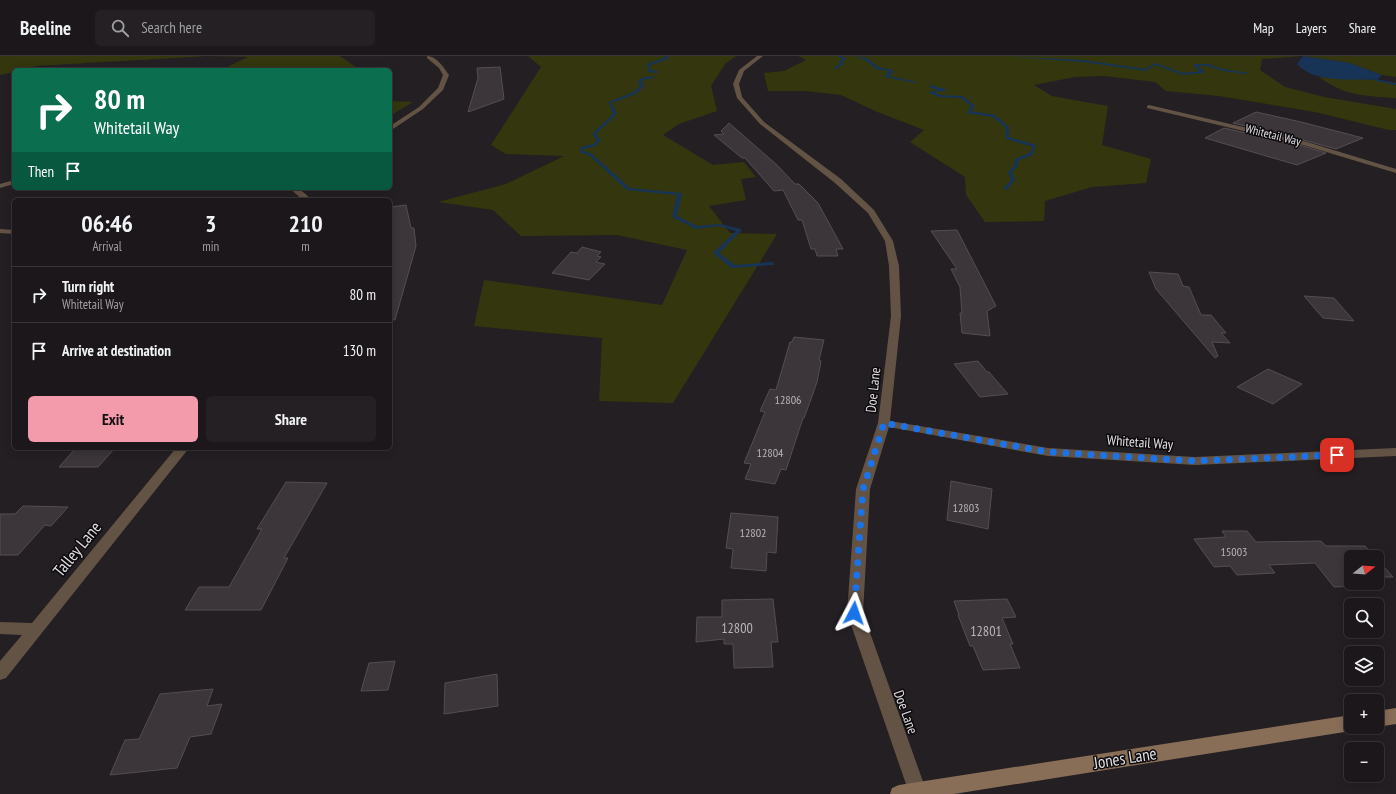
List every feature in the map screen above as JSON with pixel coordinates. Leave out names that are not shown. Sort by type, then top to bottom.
[{"type":"street","name":"Doe Lane","points":[[760,56],[742,70],[736,84],[739,97],[762,124],[838,181],[871,212],[889,241],[894,266],[896,316],[884,423],[863,489],[854,613],[917,790]]},
{"type":"street","points":[[392,128],[421,108],[441,89],[446,75],[429,57]]},
{"type":"street","name":"Whitetail Way","points":[[1149,107],[1305,143],[1396,171]]},
{"type":"street","points":[[0,186],[12,183]]},
{"type":"street","points":[[296,190],[306,198]]},
{"type":"street","name":"Whitetail Way","points":[[884,423],[1048,452],[1194,461],[1396,452]]},
{"type":"street","name":"Talley Lane","points":[[0,673],[181,450]]},
{"type":"street","points":[[0,628],[35,630]]},
{"type":"street","points":[[1384,718],[1396,716]]},
{"type":"street","name":"Jones Lane","points":[[899,794],[1344,724]]},
{"type":"lane","points":[[0,231],[12,232]]},
{"type":"green space","points":[[0,56],[208,56],[12,68],[12,72],[0,75]]},
{"type":"green space","points":[[208,56],[340,56],[357,68],[225,68],[248,57]]},
{"type":"green space","points":[[528,56],[736,56],[725,64],[711,86],[717,111],[679,124],[663,135],[713,165],[744,162],[756,177],[741,179],[746,200],[709,206],[730,233],[777,234],[673,403],[599,401],[602,338],[474,326],[484,280],[662,305],[687,250],[617,235],[521,236],[493,210],[438,202],[506,184],[564,156],[506,154],[491,145],[541,67]]},
{"type":"green space","points":[[799,56],[1303,56],[1262,59],[1260,70],[1285,87],[1324,97],[1396,109],[1396,130],[1389,130],[1315,112],[1219,96],[1166,91],[1155,82],[1105,76],[1075,77],[1034,85],[1052,96],[1108,106],[1102,145],[1151,159],[1146,183],[1092,187],[1045,201],[1044,221],[985,222],[966,195],[965,177],[910,142],[924,130],[875,111],[841,95],[806,91],[768,91],[764,73],[784,71],[806,60]]},
{"type":"green space","points":[[1303,56],[1396,56],[1396,77],[1382,75],[1350,63]]},
{"type":"green space","points":[[1319,77],[1377,80],[1396,83],[1396,98],[1356,94],[1338,88]]},
{"type":"green space","points":[[392,101],[413,102],[392,115]]},
{"type":"water","points":[[1303,56],[1350,63],[1382,75],[1377,80],[1345,80],[1323,77],[1304,70],[1297,64]]},
{"type":"building","points":[[500,67],[504,99],[468,112],[478,78],[477,68]]},
{"type":"building","points":[[1256,112],[1363,138],[1336,149],[1233,123]]},
{"type":"building","points":[[729,123],[777,165],[795,184],[799,184],[818,203],[843,249],[836,249],[838,256],[817,256],[815,249],[811,249],[802,220],[798,220],[783,190],[774,191],[745,158],[742,158],[714,135],[724,134],[721,131]]},
{"type":"building","points":[[1224,128],[1303,146],[1326,153],[1297,165],[1205,138]]},
{"type":"building","points":[[406,205],[411,228],[414,228],[416,246],[395,320],[392,319],[392,207]]},
{"type":"building","points":[[957,230],[996,306],[987,311],[990,336],[962,333],[960,287],[951,269],[957,269],[931,231]]},
{"type":"building","points":[[582,247],[601,252],[597,256],[601,257],[596,262],[605,264],[589,280],[552,273],[571,252],[577,253]]},
{"type":"building","points":[[1149,272],[1178,274],[1183,286],[1189,287],[1201,315],[1211,315],[1226,333],[1221,333],[1230,343],[1212,342],[1218,356],[1215,358],[1156,289]]},
{"type":"building","points":[[1304,296],[1334,298],[1354,321],[1323,318]]},
{"type":"building","points":[[794,337],[824,340],[819,360],[821,361],[817,382],[803,418],[786,470],[781,469],[775,484],[745,479],[751,464],[744,463],[765,412],[760,411],[770,389],[776,390],[790,342],[792,342]]},
{"type":"building","points":[[978,361],[1008,394],[980,397],[954,364]]},
{"type":"building","points":[[1268,369],[1302,384],[1273,404],[1237,387]]},
{"type":"building","points":[[74,450],[113,450],[98,467],[59,467]]},
{"type":"building","points":[[951,481],[992,489],[988,529],[947,520]]},
{"type":"building","points":[[286,482],[327,483],[284,558],[288,558],[261,610],[185,610],[199,587],[229,587],[262,529],[257,529]]},
{"type":"building","points":[[23,506],[68,507],[51,526],[45,525],[18,555],[0,555],[0,514],[15,514]]},
{"type":"building","points":[[731,513],[778,517],[776,553],[767,552],[766,571],[731,568],[733,549],[726,548]]},
{"type":"building","points":[[1222,531],[1247,531],[1256,542],[1321,541],[1326,546],[1365,546],[1369,550],[1344,550],[1344,587],[1334,587],[1315,563],[1269,565],[1275,573],[1237,575],[1230,566],[1214,567],[1194,539],[1226,537]]},
{"type":"building","points":[[1384,567],[1393,577],[1384,577]]},
{"type":"building","points":[[773,599],[778,642],[771,642],[773,667],[734,668],[733,644],[724,644],[724,639],[696,642],[697,617],[722,617],[722,600]]},
{"type":"building","points":[[1007,599],[1016,617],[1002,618],[1013,644],[1010,644],[1020,668],[983,670],[973,646],[970,646],[954,601]]},
{"type":"building","points":[[395,661],[388,690],[361,691],[369,663]]},
{"type":"building","points":[[497,674],[498,706],[444,714],[445,683]]},
{"type":"building","points":[[213,689],[207,706],[222,704],[211,734],[190,737],[177,768],[110,775],[125,740],[139,739],[160,694]]},
{"type":"waterway","points":[[657,72],[649,71],[648,65],[665,59],[666,56]]},
{"type":"waterway","points":[[836,68],[842,64],[841,61],[845,59],[840,56]]},
{"type":"waterway","points":[[856,56],[866,59],[877,68],[892,71],[886,76],[916,82]]},
{"type":"waterway","points":[[1005,56],[1084,61],[1146,70],[1155,64],[1183,74],[1203,72],[1195,65],[1208,65],[1223,70],[1247,73]]},
{"type":"waterway","points":[[653,77],[642,79],[640,82],[642,86],[635,93],[610,103],[615,114],[594,134],[599,140],[595,145],[582,148],[583,153],[590,154],[629,189],[680,194],[674,217],[696,228],[720,225],[739,230],[716,253],[734,267],[772,264]]},
{"type":"waterway","points":[[1377,80],[1396,84]]},
{"type":"waterway","points":[[930,86],[944,90],[930,92],[939,96],[962,97],[973,106],[968,112],[994,116],[1007,127],[1007,138],[1035,146],[1032,154],[1017,159],[1015,167],[1010,172],[1013,180],[1005,189]]},
{"type":"route","points":[[854,613],[863,489],[884,423],[1048,452],[1194,461],[1337,455]]}]
